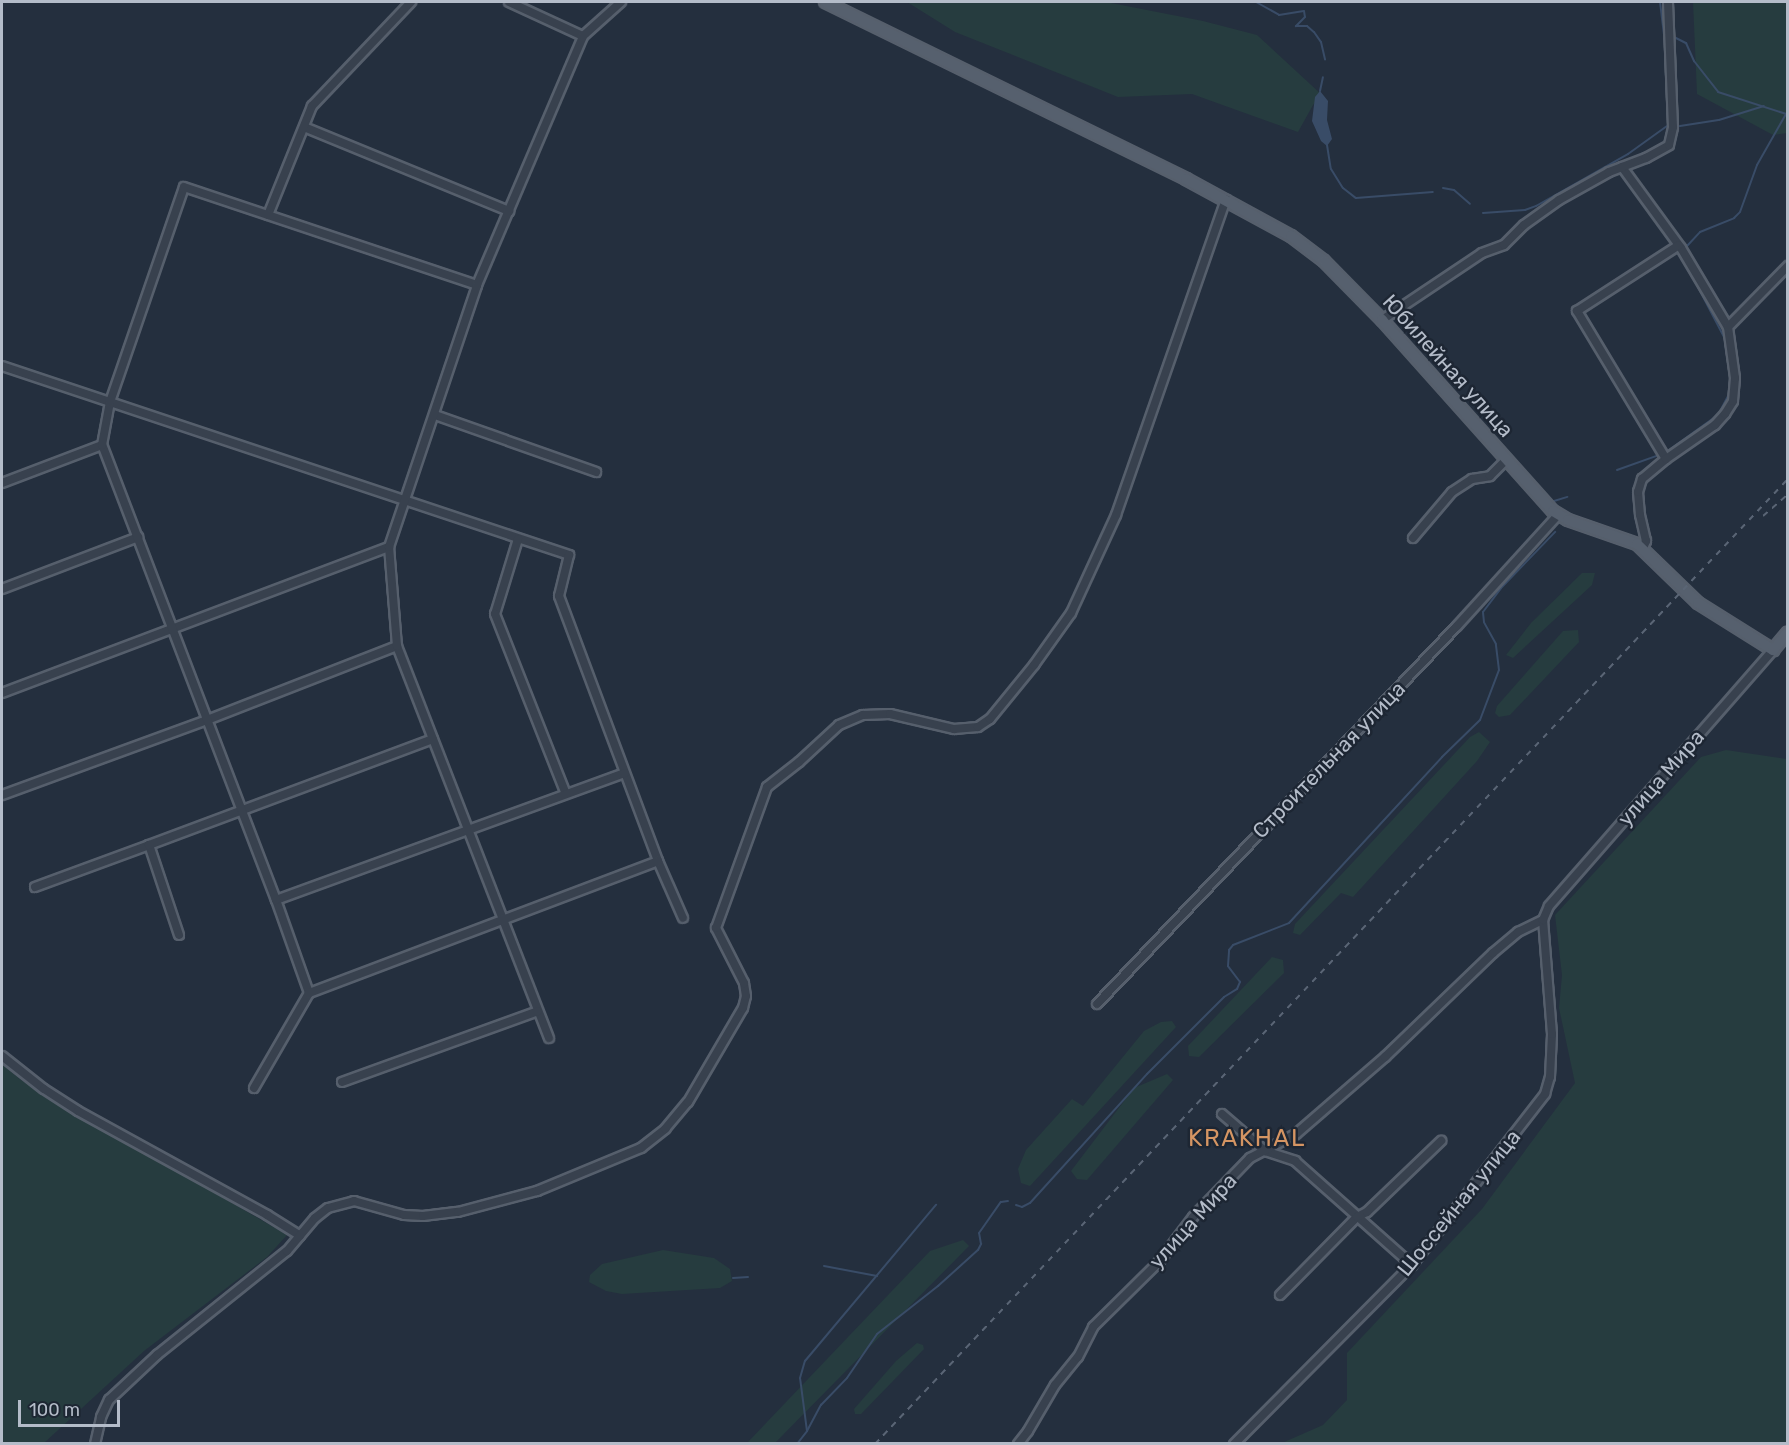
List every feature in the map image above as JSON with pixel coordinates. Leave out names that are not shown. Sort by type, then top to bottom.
[{"type":"main road","name":"Юбилейная улица","points":[[825,2],[1226,200],[1304,245],[1324,261],[1382,320],[1506,460],[1559,514],[1643,548],[1698,603],[1773,650]]},
{"type":"main road","points":[[1773,650],[1788,632]]},
{"type":"street","points":[[268,215],[312,106],[411,2]]},
{"type":"street","points":[[509,2],[582,36]]},
{"type":"street","points":[[549,1038],[397,646],[389,547],[406,503],[477,285],[582,36],[621,2]]},
{"type":"street","points":[[1382,320],[1482,253],[1504,245],[1524,225],[1559,200],[1622,167],[1662,151],[1672,139],[1668,2]]},
{"type":"street","points":[[304,127],[509,211]]},
{"type":"street","points":[[1622,167],[1679,245],[1728,327],[1735,378],[1732,401],[1715,425],[1666,459],[1642,479],[1638,492],[1646,541],[1643,548]]},
{"type":"street","points":[[309,993],[276,900],[102,445],[110,402],[184,187],[477,285]]},
{"type":"street","points":[[95,1443],[101,1417],[109,1400],[157,1355],[271,1265],[321,1213],[350,1201],[404,1215],[423,1216],[458,1212],[526,1194],[641,1148],[675,1118],[688,1102],[743,1008],[746,996],[744,983],[716,928],[767,787],[839,725],[863,715],[890,714],[954,729],[978,727],[990,719],[1034,665],[1071,613],[1116,515],[1226,200]]},
{"type":"street","points":[[1666,459],[1576,311],[1679,245]]},
{"type":"street","points":[[1728,327],[1788,266]]},
{"type":"street","points":[[2,376],[5,367],[406,503],[569,555],[559,596],[658,861],[683,918]]},
{"type":"street","points":[[435,416],[597,472]]},
{"type":"street","points":[[2,483],[102,445]]},
{"type":"street","points":[[1413,538],[1452,492],[1472,479],[1490,476],[1506,460]]},
{"type":"street","name":"Строительная улица","points":[[1097,1004],[1457,626],[1559,514]]},
{"type":"street","points":[[2,589],[138,537]]},
{"type":"street","points":[[518,539],[495,614],[566,794]]},
{"type":"street","points":[[2,693],[389,547]]},
{"type":"street","points":[[2,795],[207,720],[397,646]]},
{"type":"street","name":"улица Мира","points":[[1549,906],[1773,650]]},
{"type":"street","points":[[35,887],[433,739]]},
{"type":"street","points":[[276,900],[625,773]]},
{"type":"street","points":[[149,844],[179,935]]},
{"type":"street","points":[[254,1089],[309,993],[658,861]]},
{"type":"street","name":"Шоссейная улица","points":[[1234,1443],[1412,1265],[1545,1094],[1550,1077],[1552,1034],[1543,920],[1549,906]]},
{"type":"street","name":"улица Мира","points":[[1018,1443],[1028,1431],[1048,1395],[1078,1357],[1093,1327],[1159,1262],[1193,1218],[1250,1158],[1296,1134],[1385,1057],[1501,946],[1518,932],[1543,920]]},
{"type":"street","points":[[342,1082],[538,1011]]},
{"type":"street","points":[[2,1056],[44,1089],[78,1111],[267,1215],[300,1236]]},
{"type":"street","points":[[1222,1113],[1265,1151],[1295,1161],[1412,1265]]},
{"type":"street","points":[[1280,1295],[1357,1217],[1367,1212],[1441,1141]]},
{"type":"green space","points":[[907,2],[1106,2],[1203,21],[1257,35],[1322,95],[1313,105],[1298,132],[1192,94],[1118,97],[955,32]]},
{"type":"green space","points":[[1693,2],[1787,2],[1787,133],[1773,135],[1697,94]]},
{"type":"green space","points":[[1582,573],[1595,573],[1592,585],[1513,658],[1506,655],[1531,623]]},
{"type":"green space","points":[[1578,630],[1579,642],[1510,715],[1499,717],[1495,713],[1497,706],[1563,631]]},
{"type":"green space","points":[[1479,732],[1490,742],[1477,761],[1353,897],[1341,893],[1300,935],[1293,933],[1295,924],[1470,737]]},
{"type":"green space","points":[[1726,750],[1787,759],[1787,1443],[1282,1443],[1323,1425],[1347,1400],[1347,1353],[1482,1209],[1575,1083],[1559,1008],[1562,975],[1555,915],[1701,757]]},
{"type":"green space","points":[[1272,957],[1283,960],[1284,973],[1199,1057],[1189,1056],[1188,1046]]},
{"type":"green space","points":[[1172,1021],[1176,1027],[1030,1186],[1021,1183],[1018,1169],[1026,1150],[1072,1099],[1083,1106],[1144,1031],[1161,1022]]},
{"type":"green space","points":[[2,1064],[21,1080],[287,1235],[267,1257],[144,1351],[44,1443],[2,1443]]},
{"type":"green space","points":[[1167,1074],[1173,1080],[1087,1180],[1077,1179],[1071,1171],[1134,1088]]},
{"type":"green space","points":[[963,1240],[969,1246],[775,1443],[747,1443],[930,1251]]},
{"type":"green space","points":[[663,1250],[714,1258],[730,1269],[732,1281],[720,1288],[622,1294],[606,1291],[589,1282],[590,1275],[602,1264]]},
{"type":"green space","points":[[917,1343],[923,1345],[924,1349],[861,1414],[855,1414],[854,1409],[896,1361]]},
{"type":"water","points":[[1320,91],[1328,101],[1327,120],[1332,139],[1327,146],[1321,141],[1312,121],[1315,97]]},
{"type":"waterway","points":[[1256,2],[1279,15],[1304,11],[1305,17],[1296,26],[1307,26],[1314,32],[1321,42],[1325,60]]},
{"type":"waterway","points":[[1660,2],[1664,34]]},
{"type":"waterway","points":[[1672,36],[1686,43],[1694,61],[1718,92],[1786,114]]},
{"type":"waterway","points":[[1320,91],[1323,77]]},
{"type":"waterway","points":[[1680,126],[1719,120],[1764,106]]},
{"type":"waterway","points":[[1687,246],[1700,232],[1734,218],[1740,212],[1757,165],[1786,114]]},
{"type":"waterway","points":[[1483,213],[1525,210],[1536,206],[1628,154],[1667,126]]},
{"type":"waterway","points":[[1327,145],[1331,169],[1343,188],[1356,198],[1433,192]]},
{"type":"waterway","points":[[1443,188],[1454,190],[1470,204]]},
{"type":"waterway","points":[[1687,266],[1726,341]]},
{"type":"waterway","points":[[1669,450],[1718,415],[1729,394],[1731,376]]},
{"type":"waterway","points":[[1617,470],[1659,455]]},
{"type":"waterway","points":[[1554,501],[1567,497]]},
{"type":"waterway","points":[[1016,1205],[1022,1207],[1030,1203],[1147,1074],[1224,997],[1237,989],[1240,982],[1228,966],[1229,950],[1233,945],[1289,923],[1442,757],[1480,720],[1499,670],[1496,644],[1484,622],[1483,612],[1501,588],[1555,532]]},
{"type":"waterway","points":[[807,1431],[821,1405],[847,1378],[877,1334],[938,1286],[978,1250],[981,1244],[979,1233],[1001,1202],[1008,1201]]},
{"type":"waterway","points":[[797,1444],[807,1431],[800,1378],[805,1361],[936,1205]]},
{"type":"waterway","points":[[824,1266],[877,1276]]},
{"type":"waterway","points":[[733,1278],[748,1277]]},
{"type":"railway","points":[[875,1444],[1788,479]]},
{"type":"railway","points":[[1763,516],[1788,494]]},
{"type":"district","name":"KRAKHAL","points":[[1247,1139]]}]
